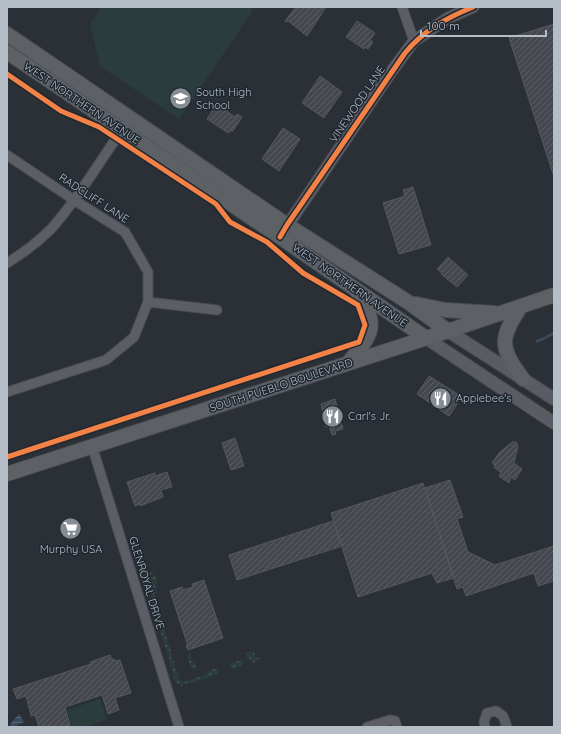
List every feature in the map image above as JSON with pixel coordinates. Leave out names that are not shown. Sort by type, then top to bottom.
[{"type":"main road","name":"WEST NORTHERN AVENUE","points":[[7,34],[131,119],[284,231],[355,289],[554,423]]},
{"type":"main road","name":"WEST NORTHERN AVENUE","points":[[7,52],[122,130],[284,231],[408,302],[448,331],[554,399]]},
{"type":"main road","points":[[348,363],[370,334],[372,326],[366,304],[355,289]]},
{"type":"main road","name":"SOUTH PUEBLO BOULEVARD","points":[[7,474],[448,331],[554,295]]},
{"type":"main road","points":[[408,302],[445,310],[500,313]]},
{"type":"main road","points":[[521,306],[508,329],[505,340],[507,352],[514,367],[523,379]]},
{"type":"street","points":[[402,7],[414,41]]},
{"type":"street","name":"VINEWOOD LANE","points":[[284,231],[404,53],[414,41],[443,21],[473,7]]},
{"type":"street","points":[[7,263],[33,245],[50,229],[74,200],[131,119]]},
{"type":"street","name":"RADCLIFF LANE","points":[[7,154],[74,200],[125,232],[148,272],[148,302],[134,337],[106,360],[7,392]]},
{"type":"street","points":[[148,302],[217,310]]},
{"type":"street","name":"GLENROYAL DRIVE","points":[[92,446],[179,727]]},
{"type":"street","points":[[485,727],[484,722],[486,713],[496,711],[503,716],[507,727]]},
{"type":"street","points":[[367,727],[390,720],[395,721],[397,727]]},
{"type":"shaded area","name":"South High School","points":[[102,7],[252,7],[252,12],[179,119],[100,66],[90,24]]},
{"type":"shaded area","points":[[153,571],[154,573],[148,576],[148,591],[143,574]]},
{"type":"shaded area","points":[[155,575],[157,580],[156,593],[154,596],[156,596],[179,679],[184,682],[204,675],[206,672],[216,668],[219,671],[218,674],[181,686],[176,684],[150,596],[152,595],[150,591],[150,578]]},
{"type":"shaded area","points":[[249,651],[254,652],[256,658],[262,657],[262,659],[253,663],[247,658],[246,653]]},
{"type":"shaded area","points":[[190,654],[193,663],[195,662],[197,667],[194,670],[191,668],[187,656]]},
{"type":"shaded area","points":[[244,659],[242,666],[233,669],[230,668],[230,663]]},
{"type":"shaded area","points":[[100,699],[107,720],[85,727],[72,727],[67,710]]},
{"type":"water","points":[[19,714],[24,722],[16,727],[10,727],[11,723]]},
{"type":"building","points":[[296,7],[326,7],[307,36],[288,21],[285,21]]},
{"type":"building","points":[[357,21],[375,33],[370,40],[373,42],[368,49],[365,47],[364,49],[346,37]]},
{"type":"building","points":[[554,24],[554,177],[509,38]]},
{"type":"building","points":[[320,76],[342,92],[324,118],[302,103]]},
{"type":"building","points":[[217,104],[235,117],[237,114],[242,117],[232,132],[230,130],[228,133],[207,119]]},
{"type":"building","points":[[283,128],[300,139],[279,171],[262,159]]},
{"type":"building","points":[[413,187],[431,245],[399,254],[383,203],[405,196],[403,190]]},
{"type":"building","points":[[448,257],[468,275],[457,287],[437,269]]},
{"type":"building","name":"Applebee's","points":[[429,376],[459,395],[455,401],[458,403],[449,416],[417,394]]},
{"type":"building","name":"Carl's Jr.","points":[[335,399],[343,429],[335,431],[336,434],[332,435],[329,426],[326,427],[321,404]]},
{"type":"building","points":[[235,438],[244,466],[231,470],[222,443]]},
{"type":"building","points":[[512,442],[516,442],[518,446],[514,463],[522,469],[515,480],[511,477],[509,483],[499,476],[501,473],[492,463],[499,453]]},
{"type":"building","points":[[167,472],[172,487],[161,490],[163,497],[140,506],[140,504],[135,506],[127,482],[155,473],[155,476]]},
{"type":"building","points":[[450,480],[463,517],[457,519],[468,552],[495,565],[554,546],[554,581],[538,586],[534,573],[466,596],[463,587],[457,589],[425,488]]},
{"type":"building","points":[[423,483],[454,578],[437,583],[432,573],[358,597],[331,513]]},
{"type":"building","points":[[333,521],[342,546],[237,580],[229,555]]},
{"type":"building","points":[[204,580],[223,638],[188,650],[170,591],[182,587],[183,590],[193,587],[192,584]]},
{"type":"building","points":[[110,655],[111,658],[117,661],[120,660],[131,693],[115,698],[119,710],[108,714],[102,695],[65,707],[70,725],[65,727],[39,727],[35,715],[31,716],[26,696],[17,699],[13,689],[91,664],[90,662]]},
{"type":"waterway","points":[[537,341],[554,333]]},
{"type":"cycle path","points":[[280,237],[405,53],[427,32],[473,7]]},
{"type":"cycle path","points":[[7,74],[61,111],[99,127],[216,204],[230,222],[267,242],[303,273],[358,305],[365,325],[359,342],[7,457]]},
{"type":"place","name":"South High School","points":[[181,98]]},
{"type":"place","name":"Applebee's","points":[[440,398]]},
{"type":"place","name":"Carl's Jr.","points":[[332,416]]},
{"type":"place","name":"Murphy USA","points":[[71,529]]}]
